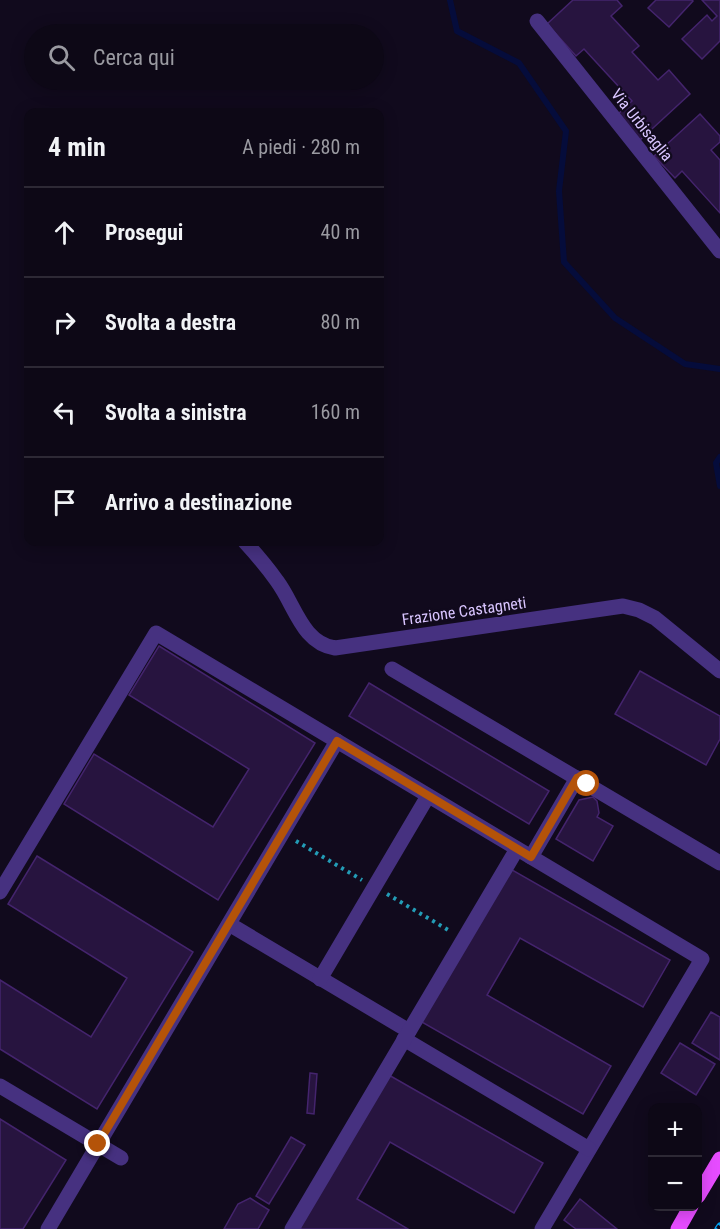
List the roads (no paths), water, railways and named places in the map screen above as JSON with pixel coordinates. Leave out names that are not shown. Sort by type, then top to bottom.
[{"type":"main road","points":[[702,1189],[720,1158]]},
{"type":"main road","points":[[678,1229],[688,1211]]},
{"type":"street","name":"Via Urbisaglia","points":[[537,21],[720,251]]},
{"type":"street","name":"Frazione Castagneti","points":[[248,546],[279,583],[302,625],[324,646],[335,648],[623,606],[639,610],[655,618],[720,671]]},
{"type":"street","points":[[0,892],[156,633],[702,959],[542,1229]]},
{"type":"street","points":[[392,669],[720,864]]},
{"type":"street","points":[[48,1229],[337,741]]},
{"type":"street","points":[[292,1229],[407,1036],[524,853],[577,778]]},
{"type":"street","points":[[320,979],[428,796]]},
{"type":"street","points":[[229,924],[589,1149]]},
{"type":"street","points":[[0,1086],[121,1158]]},
{"type":"waterway","points":[[450,0],[457,31],[519,63],[566,131],[559,191],[564,262],[615,318],[685,364],[720,369]]},
{"type":"waterway","points":[[720,457],[716,463],[720,486]]}]
